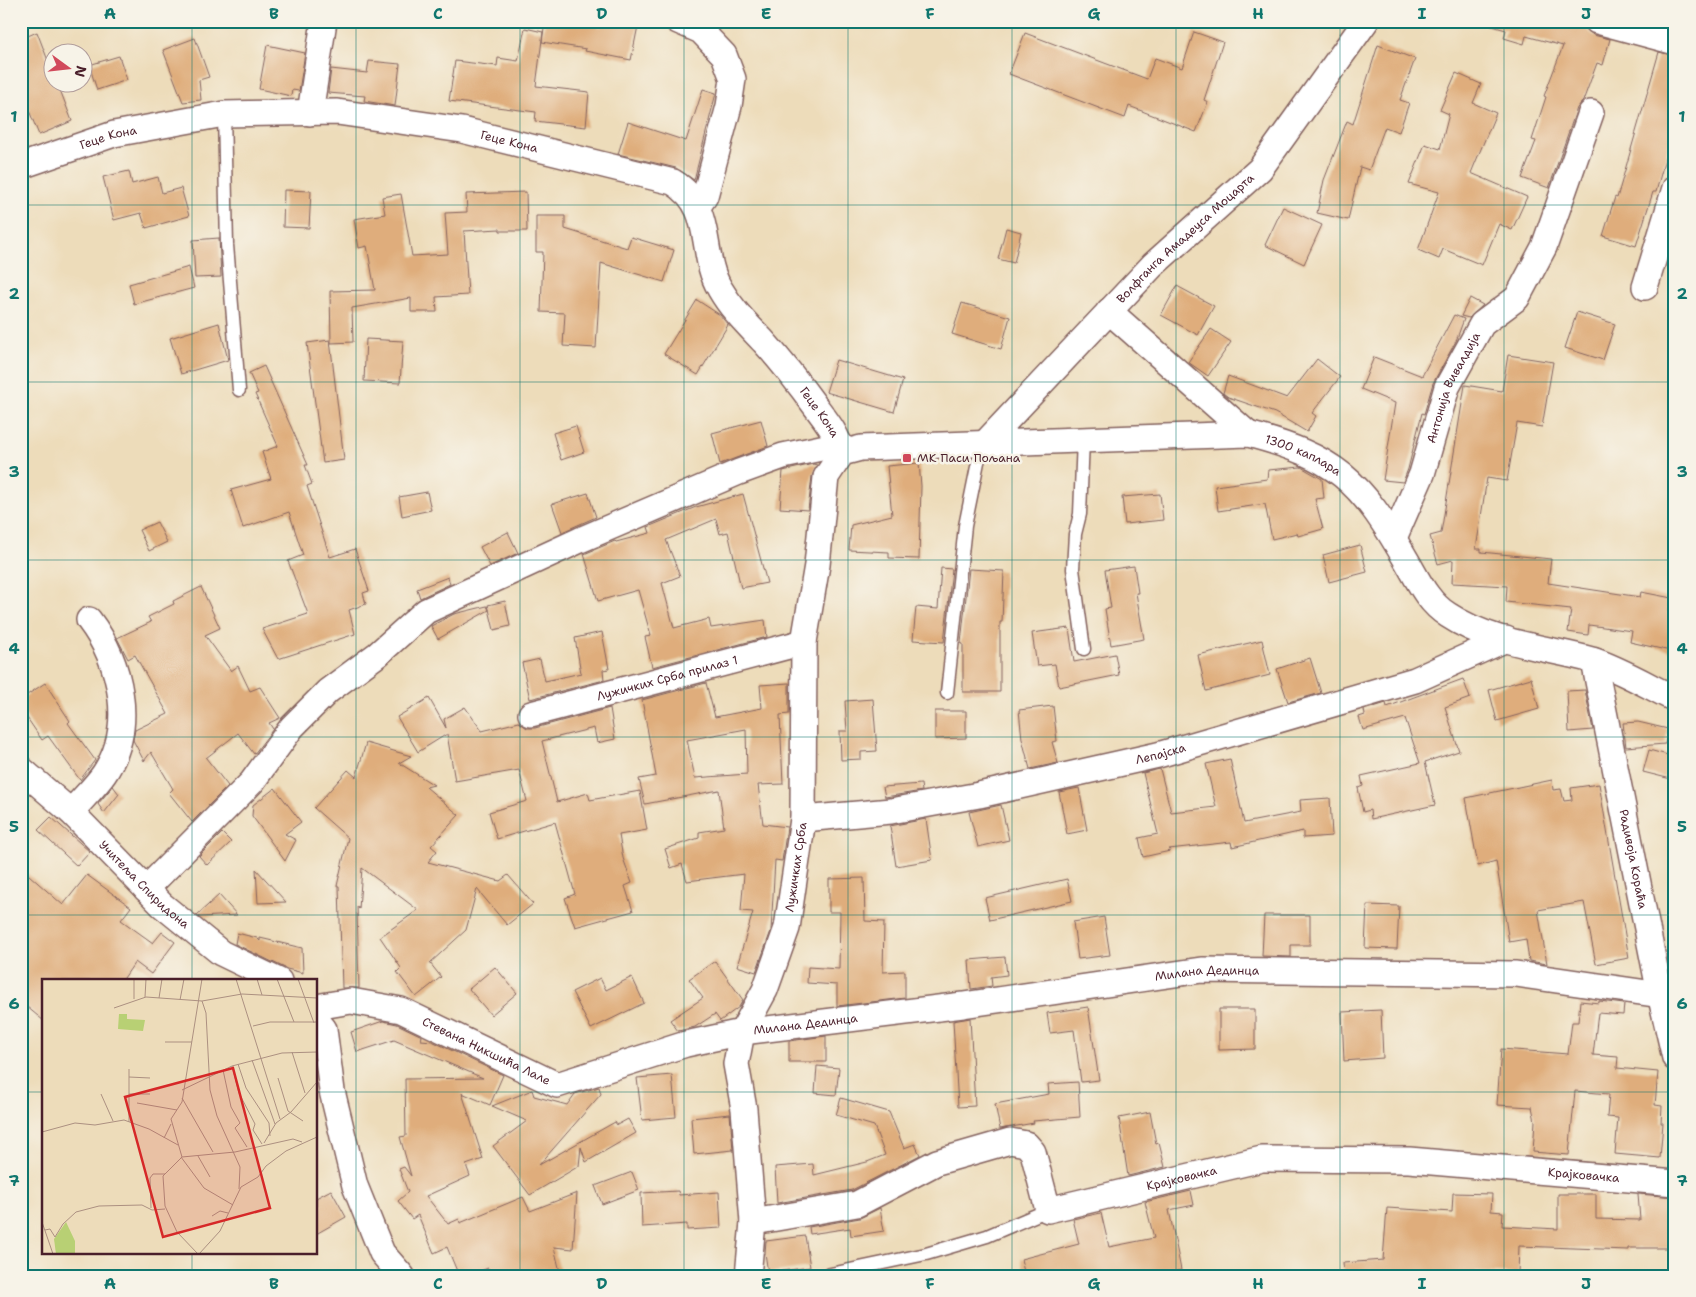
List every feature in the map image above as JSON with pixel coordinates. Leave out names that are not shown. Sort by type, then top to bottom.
[{"type":"street","points":[[310,113],[324,21]]},
{"type":"street","points":[[678,21],[701,31],[724,55],[733,79],[729,106],[705,196],[698,206]]},
{"type":"street","name":"Волфганга Амадеуса Моцарта","points":[[986,442],[1153,264],[1260,169],[1366,21]]},
{"type":"street","points":[[1597,21],[1675,42]]},
{"type":"street","name":"Геце Кона","points":[[21,166],[114,134],[224,114],[337,112],[462,130],[673,182],[686,190],[698,206],[704,224],[707,253],[720,288],[746,325],[796,379],[833,428],[841,449]]},
{"type":"street","name":"Антонија Вивалдија","points":[[1394,538],[1422,474],[1447,387],[1482,324],[1518,298],[1544,247],[1591,113]]},
{"type":"street","points":[[1645,287],[1675,188]]},
{"type":"street","points":[[1109,311],[1248,434]]},
{"type":"street","name":"1300 каплара","points":[[146,889],[252,782],[292,727],[328,691],[378,654],[426,611],[580,540],[715,481],[783,456],[841,449],[986,442],[1248,434],[1280,442],[1328,463],[1346,477],[1370,502],[1394,538],[1429,598],[1447,614],[1486,633],[1594,661],[1675,699]]},
{"type":"street","name":"Лужичких Срба","points":[[748,1276],[753,1222],[744,1109],[736,1064],[742,1032],[765,990],[787,928],[803,820],[804,642],[817,565],[826,477],[841,449]]},
{"type":"street","points":[[71,812],[104,774],[113,757],[121,721],[119,683],[114,663],[103,640],[89,620]]},
{"type":"street","name":"Лепајска","points":[[803,820],[890,811],[935,803],[1158,755],[1415,680],[1506,639]]},
{"type":"street","name":"Лужичких Срба прилаз 1","points":[[531,714],[804,642]]},
{"type":"street","name":"Радивоја Кораћа","points":[[1594,661],[1667,996],[1675,1058]]},
{"type":"street","name":"Учитеља Спиридона","points":[[21,769],[71,812],[146,889],[221,952],[275,979]]},
{"type":"street","name":"Милана Дединца","points":[[742,1032],[963,1005],[1202,970],[1516,974],[1667,996]]},
{"type":"street","name":"Стевана Никшића Лале","points":[[318,1007],[352,1001],[401,1010],[557,1085],[686,1044],[742,1032]]},
{"type":"street","points":[[318,1021],[324,1028],[332,1092],[355,1186],[382,1253],[402,1276]]},
{"type":"street","points":[[753,1222],[857,1204],[937,1162],[1010,1141],[1026,1144],[1033,1152],[1048,1210]]},
{"type":"street","name":"Крајковачка","points":[[1048,1210],[1262,1159],[1409,1160],[1675,1183]]},
{"type":"lane","points":[[224,114],[227,245],[239,390]]},
{"type":"lane","points":[[1084,439],[1080,514],[1073,569],[1084,648]]},
{"type":"lane","points":[[947,693],[965,526],[978,462],[986,442]]},
{"type":"lane","points":[[821,1276],[926,1254],[987,1236],[1048,1210]]},
{"type":"building","points":[[545,21],[575,21],[601,27],[603,21],[639,21],[631,60],[585,51],[586,49],[542,42]]},
{"type":"building","points":[[1493,21],[1557,21],[1585,28],[1593,35],[1610,39],[1603,65],[1597,63],[1583,101],[1577,108],[1549,188],[1522,178],[1536,141],[1532,140],[1546,97],[1544,96],[1563,46],[1526,36],[1524,44],[1504,38],[1506,30],[1492,26]]},
{"type":"building","points":[[525,28],[543,32],[536,86],[589,92],[586,127],[535,121],[536,112],[449,101],[455,61],[497,66],[498,58],[518,61]]},
{"type":"building","points":[[37,32],[42,45],[42,92],[61,92],[72,121],[39,135],[21,91],[21,39]]},
{"type":"building","points":[[1194,32],[1223,42],[1204,100],[1208,102],[1196,132],[1129,106],[1125,118],[1009,74],[1025,33],[1147,79],[1155,58],[1182,68]]},
{"type":"building","points":[[195,38],[209,77],[199,80],[201,100],[183,102],[163,50]]},
{"type":"building","points":[[267,45],[305,53],[299,91],[292,90],[291,96],[259,89]]},
{"type":"building","points":[[1378,45],[1415,59],[1400,100],[1409,103],[1399,132],[1385,127],[1369,170],[1360,167],[1348,220],[1317,213],[1324,180],[1347,121],[1353,124]]},
{"type":"building","points":[[1659,52],[1675,56],[1675,122],[1656,192],[1653,192],[1636,246],[1603,236],[1615,197],[1617,198]]},
{"type":"building","points":[[119,56],[127,80],[97,90],[92,74],[92,64]]},
{"type":"building","points":[[369,61],[400,64],[395,106],[364,101],[365,96],[328,93],[331,69],[367,73]]},
{"type":"building","points":[[1456,73],[1481,84],[1473,103],[1496,113],[1471,173],[1527,197],[1512,230],[1499,224],[1482,265],[1443,249],[1439,259],[1418,250],[1439,192],[1409,184],[1425,144],[1440,149],[1449,114],[1440,110]]},
{"type":"building","points":[[703,89],[716,93],[694,180],[676,168],[618,154],[628,122],[686,141]]},
{"type":"building","points":[[129,171],[132,184],[158,177],[162,193],[181,188],[189,216],[146,228],[141,213],[114,220],[103,177]]},
{"type":"building","points":[[284,190],[311,191],[309,228],[283,227]]},
{"type":"building","points":[[526,192],[527,231],[500,231],[500,229],[464,231],[468,295],[436,297],[437,312],[411,312],[411,298],[352,308],[353,342],[331,343],[330,291],[375,290],[367,246],[359,248],[354,219],[385,214],[382,197],[401,194],[412,256],[448,254],[445,213],[467,212],[466,194]]},
{"type":"building","points":[[1283,207],[1322,225],[1304,264],[1265,245]]},
{"type":"building","points":[[536,216],[565,216],[565,229],[627,248],[631,237],[674,250],[664,282],[601,263],[596,348],[563,346],[565,313],[541,312],[543,252],[536,252]]},
{"type":"building","points":[[1006,228],[1021,232],[1014,263],[998,259]]},
{"type":"building","points":[[219,238],[221,277],[195,278],[193,240]]},
{"type":"building","points":[[189,267],[194,288],[134,304],[129,284]]},
{"type":"building","points":[[1177,286],[1214,306],[1198,335],[1161,315]]},
{"type":"building","points":[[1470,298],[1483,305],[1469,318],[1461,316]]},
{"type":"building","points":[[697,300],[720,315],[728,325],[698,375],[664,354]]},
{"type":"building","points":[[962,303],[1010,317],[1001,349],[952,334]]},
{"type":"building","points":[[1577,312],[1615,324],[1603,360],[1565,348]]},
{"type":"building","points":[[1454,315],[1464,319],[1456,341],[1433,383],[1424,414],[1422,413],[1403,482],[1383,480],[1395,403],[1361,389],[1374,357],[1422,376]]},
{"type":"building","points":[[219,323],[228,360],[181,374],[170,338]]},
{"type":"building","points":[[1211,329],[1231,342],[1208,376],[1188,362]]},
{"type":"building","points":[[366,339],[403,341],[400,383],[364,381]]},
{"type":"building","points":[[330,340],[344,460],[323,463],[307,343]]},
{"type":"building","points":[[1508,355],[1553,362],[1542,427],[1517,423],[1507,481],[1487,478],[1476,549],[1481,549],[1481,552],[1551,559],[1548,583],[1640,597],[1641,592],[1672,598],[1669,610],[1675,611],[1675,652],[1630,642],[1632,631],[1589,625],[1588,635],[1568,632],[1571,609],[1506,602],[1507,586],[1452,583],[1453,560],[1438,564],[1430,536],[1441,533],[1465,385],[1502,391]]},
{"type":"building","points":[[1317,359],[1340,377],[1312,413],[1316,416],[1307,432],[1275,413],[1228,397],[1223,393],[1228,376],[1287,398]]},
{"type":"building","points":[[836,360],[903,380],[894,412],[826,392]]},
{"type":"building","points":[[264,366],[308,465],[305,465],[312,484],[307,486],[330,557],[355,549],[369,591],[363,593],[366,604],[349,610],[355,634],[278,659],[262,629],[308,614],[288,561],[303,555],[289,512],[243,528],[231,490],[271,479],[262,452],[278,446],[255,394],[258,393],[249,373]]},
{"type":"building","points":[[761,420],[768,446],[720,464],[712,433]]},
{"type":"building","points":[[576,426],[584,452],[561,460],[553,433]]},
{"type":"building","points":[[919,463],[921,486],[919,559],[889,558],[889,552],[849,550],[851,525],[892,515],[887,466]]},
{"type":"building","points":[[813,464],[817,465],[812,476],[808,510],[780,508],[783,471]]},
{"type":"building","points":[[1301,467],[1322,479],[1324,498],[1315,499],[1323,529],[1298,536],[1297,533],[1272,539],[1265,504],[1218,511],[1215,486],[1267,479],[1268,470]]},
{"type":"building","points":[[427,492],[431,510],[402,516],[399,497]]},
{"type":"building","points":[[588,493],[596,517],[562,532],[552,504]]},
{"type":"building","points":[[743,494],[767,583],[741,588],[728,532],[720,534],[716,519],[666,540],[680,576],[662,583],[674,628],[709,619],[711,628],[765,620],[767,637],[652,667],[645,637],[651,636],[638,590],[598,601],[584,554],[615,541],[650,533],[648,527],[696,507]]},
{"type":"building","points":[[1160,494],[1163,520],[1125,524],[1122,497]]},
{"type":"building","points":[[157,522],[167,542],[149,551],[139,530]]},
{"type":"building","points":[[508,532],[518,553],[490,566],[480,547]]},
{"type":"building","points":[[1360,545],[1367,572],[1329,582],[1323,555]]},
{"type":"building","points":[[1134,566],[1138,593],[1136,593],[1144,639],[1111,645],[1105,609],[1111,608],[1105,570]]},
{"type":"building","points":[[941,568],[952,569],[944,642],[913,640],[916,607],[938,609]]},
{"type":"building","points":[[969,569],[1004,571],[1002,622],[1000,622],[1000,692],[963,692],[963,644],[961,643]]},
{"type":"building","points":[[448,577],[450,584],[420,598],[417,589]]},
{"type":"building","points":[[201,587],[220,628],[205,635],[231,671],[238,666],[250,691],[260,687],[280,718],[269,723],[273,729],[254,754],[238,733],[206,758],[228,786],[192,822],[169,793],[173,789],[151,752],[144,761],[133,740],[135,730],[168,714],[135,655],[128,659],[117,638],[151,622],[148,617],[174,604],[173,601]]},
{"type":"building","points":[[505,601],[510,626],[494,630],[488,605]]},
{"type":"building","points":[[487,606],[489,610],[438,639],[431,626],[454,614]]},
{"type":"building","points":[[1069,628],[1074,662],[1115,654],[1119,675],[1059,687],[1055,664],[1037,666],[1032,633]]},
{"type":"building","points":[[602,632],[609,669],[603,670],[604,680],[530,699],[522,663],[540,659],[545,681],[581,673],[575,638]]},
{"type":"building","points":[[1262,640],[1270,675],[1206,691],[1198,655]]},
{"type":"building","points":[[1310,658],[1321,693],[1288,702],[1277,669]]},
{"type":"building","points":[[1531,678],[1539,709],[1497,721],[1489,690]]},
{"type":"building","points":[[1463,679],[1470,698],[1445,707],[1459,751],[1425,762],[1435,805],[1371,819],[1370,810],[1363,812],[1358,788],[1363,786],[1361,776],[1420,763],[1405,718],[1363,730],[1359,717],[1365,715],[1364,710],[1386,703],[1387,707]]},
{"type":"building","points":[[45,683],[70,721],[68,723],[95,760],[80,780],[48,736],[42,740],[21,709],[21,699]]},
{"type":"building","points":[[706,683],[715,717],[762,708],[760,685],[789,683],[789,714],[780,715],[783,784],[758,785],[763,824],[787,827],[782,861],[775,860],[771,931],[756,972],[737,966],[753,912],[741,911],[744,874],[687,881],[682,864],[671,868],[665,849],[699,838],[699,832],[724,828],[719,790],[645,804],[639,779],[656,776],[642,700]],"holes":[[[746,729],[747,774],[695,778],[687,740]]]},
{"type":"building","points":[[1585,690],[1593,730],[1569,732],[1567,691]]},
{"type":"building","points":[[429,698],[446,728],[444,719],[465,707],[482,731],[519,722],[527,728],[535,728],[610,708],[615,739],[597,743],[594,728],[542,741],[557,802],[588,793],[590,800],[640,791],[647,830],[619,835],[623,858],[632,883],[625,886],[633,911],[575,927],[565,898],[575,894],[555,822],[497,839],[489,812],[527,801],[519,770],[455,781],[447,734],[418,752],[397,717]]},
{"type":"building","points":[[873,699],[877,751],[861,752],[861,759],[841,760],[840,731],[847,731],[845,701]]},
{"type":"building","points":[[1053,706],[1057,741],[1052,742],[1058,763],[1030,769],[1022,739],[1019,710]]},
{"type":"building","points":[[935,711],[966,711],[966,738],[935,739]]},
{"type":"building","points":[[1638,722],[1668,729],[1665,744],[1626,747],[1623,723]]},
{"type":"building","points":[[366,743],[411,756],[399,763],[434,785],[426,787],[459,815],[431,846],[437,851],[428,862],[500,881],[508,875],[533,904],[507,925],[477,889],[466,930],[430,963],[441,977],[416,997],[397,972],[401,968],[380,937],[418,910],[362,868],[359,909],[357,906],[359,988],[342,988],[339,886],[337,886],[348,838],[314,808],[348,770],[356,777]]},
{"type":"building","points":[[1649,750],[1675,757],[1675,780],[1643,772]]},
{"type":"building","points":[[1230,759],[1244,823],[1301,812],[1300,800],[1330,798],[1332,836],[1303,838],[1303,831],[1232,847],[1231,842],[1169,849],[1170,851],[1143,857],[1139,838],[1158,834],[1143,773],[1160,769],[1171,812],[1216,807],[1206,764]]},
{"type":"building","points":[[1552,780],[1553,790],[1561,789],[1564,801],[1572,800],[1571,788],[1599,784],[1629,958],[1596,964],[1584,902],[1538,910],[1547,964],[1529,961],[1526,939],[1509,942],[1496,861],[1478,866],[1466,798]]},
{"type":"building","points":[[921,784],[922,791],[885,797],[883,787]]},
{"type":"building","points":[[113,786],[119,794],[104,813],[98,804]]},
{"type":"building","points":[[275,788],[301,822],[285,834],[296,840],[285,861],[252,816],[253,805]]},
{"type":"building","points":[[1079,788],[1087,830],[1067,834],[1059,792]]},
{"type":"building","points":[[1001,805],[1009,840],[978,847],[969,812]]},
{"type":"building","points":[[51,817],[90,852],[77,866],[38,830]]},
{"type":"building","points":[[926,819],[932,860],[896,866],[890,826]]},
{"type":"building","points":[[222,833],[231,842],[207,865],[199,856]]},
{"type":"building","points":[[21,868],[63,905],[87,875],[131,907],[121,920],[153,943],[162,932],[175,942],[151,974],[135,962],[123,979],[42,979],[42,1019],[21,1002]]},
{"type":"building","points":[[256,869],[286,902],[258,903]]},
{"type":"building","points":[[864,878],[865,921],[884,922],[883,972],[905,971],[905,998],[837,1006],[837,985],[807,983],[808,967],[839,969],[840,912],[829,912],[829,879]]},
{"type":"building","points":[[1067,879],[1072,901],[990,920],[985,898]]},
{"type":"building","points":[[219,895],[237,915],[200,917],[197,915]]},
{"type":"building","points":[[1367,905],[1399,906],[1397,949],[1365,948]]},
{"type":"building","points":[[1264,915],[1310,915],[1310,945],[1291,945],[1291,957],[1262,956]]},
{"type":"building","points":[[1104,917],[1110,955],[1078,959],[1073,922]]},
{"type":"building","points":[[237,933],[257,938],[260,941],[260,938],[302,948],[303,973],[287,969],[235,944]]},
{"type":"building","points":[[1005,957],[1007,975],[991,977],[992,986],[971,989],[969,960]]},
{"type":"building","points":[[715,961],[743,1000],[739,1007],[720,1021],[715,1014],[695,1027],[678,1031],[670,1020],[703,998],[689,979]]},
{"type":"building","points":[[495,967],[517,993],[491,1015],[469,989]]},
{"type":"building","points":[[632,977],[644,1003],[591,1029],[572,992],[600,978],[606,990]]},
{"type":"building","points":[[1580,1001],[1624,1004],[1623,1015],[1598,1013],[1593,1055],[1618,1057],[1617,1068],[1658,1072],[1655,1105],[1662,1106],[1661,1123],[1663,1123],[1660,1158],[1615,1154],[1618,1118],[1607,1117],[1609,1094],[1575,1091],[1569,1155],[1533,1152],[1535,1121],[1532,1107],[1497,1105],[1501,1049],[1568,1054],[1572,1022],[1578,1022]]},
{"type":"building","points":[[1088,1007],[1099,1080],[1081,1082],[1074,1030],[1050,1033],[1047,1013]]},
{"type":"building","points":[[1219,1009],[1255,1009],[1255,1049],[1219,1050]]},
{"type":"building","points":[[1381,1010],[1383,1058],[1344,1061],[1342,1012]]},
{"type":"building","points":[[970,1018],[975,1106],[958,1107],[953,1021]]},
{"type":"building","points":[[383,1021],[397,1024],[422,1036],[421,1040],[432,1041],[503,1075],[490,1105],[462,1093],[483,1159],[466,1165],[470,1176],[426,1196],[448,1224],[459,1219],[460,1223],[523,1197],[530,1211],[577,1193],[573,1249],[554,1247],[561,1276],[491,1276],[488,1268],[468,1276],[459,1276],[447,1247],[434,1253],[418,1215],[412,1219],[398,1201],[408,1192],[399,1169],[404,1167],[411,1176],[400,1137],[406,1136],[405,1079],[483,1078],[394,1040],[357,1052],[351,1032]]},
{"type":"building","points":[[826,1036],[826,1062],[789,1062],[789,1041]]},
{"type":"building","points":[[817,1066],[839,1068],[836,1095],[815,1093]]},
{"type":"building","points":[[672,1075],[676,1117],[642,1120],[637,1078]]},
{"type":"building","points":[[1078,1082],[1080,1117],[1033,1121],[1034,1123],[1000,1129],[995,1104],[1049,1094],[1048,1084]]},
{"type":"building","points":[[599,1087],[601,1094],[539,1165],[615,1122],[617,1125],[628,1119],[636,1133],[586,1162],[581,1147],[579,1166],[530,1195],[493,1146],[527,1121],[492,1106],[532,1090],[534,1096],[567,1105],[575,1094]]},
{"type":"building","points":[[841,1098],[889,1112],[904,1148],[915,1144],[920,1155],[852,1190],[777,1203],[775,1167],[813,1164],[814,1175],[867,1162],[885,1155],[874,1126],[836,1115]]},
{"type":"building","points":[[1150,1112],[1156,1144],[1159,1143],[1165,1167],[1128,1176],[1119,1118]]},
{"type":"building","points":[[730,1114],[733,1150],[694,1154],[691,1118]]},
{"type":"building","points":[[632,1172],[639,1190],[602,1204],[595,1186]]},
{"type":"building","points":[[331,1190],[346,1217],[318,1233],[318,1197]]},
{"type":"building","points":[[678,1191],[679,1195],[719,1192],[721,1228],[687,1230],[687,1224],[642,1227],[641,1193]]},
{"type":"building","points":[[1191,1191],[1194,1205],[1169,1210],[1181,1270],[1168,1273],[1169,1276],[1025,1276],[1021,1259],[1079,1244],[1073,1219],[1101,1213],[1109,1247],[1154,1238],[1145,1202]]},
{"type":"building","points":[[1453,1193],[1492,1194],[1491,1211],[1503,1212],[1502,1226],[1558,1229],[1558,1194],[1596,1194],[1596,1219],[1640,1220],[1638,1194],[1675,1197],[1675,1248],[1628,1248],[1628,1250],[1519,1246],[1518,1274],[1476,1272],[1476,1276],[1344,1276],[1343,1263],[1383,1260],[1387,1208],[1452,1212]]},
{"type":"building","points":[[880,1208],[884,1231],[851,1236],[850,1228],[810,1234],[809,1227],[860,1218]]},
{"type":"building","points":[[805,1236],[810,1267],[768,1273],[765,1253],[766,1241]]},
{"type":"place","name":"МК Паси Пољана","points":[[907,458]]}]
